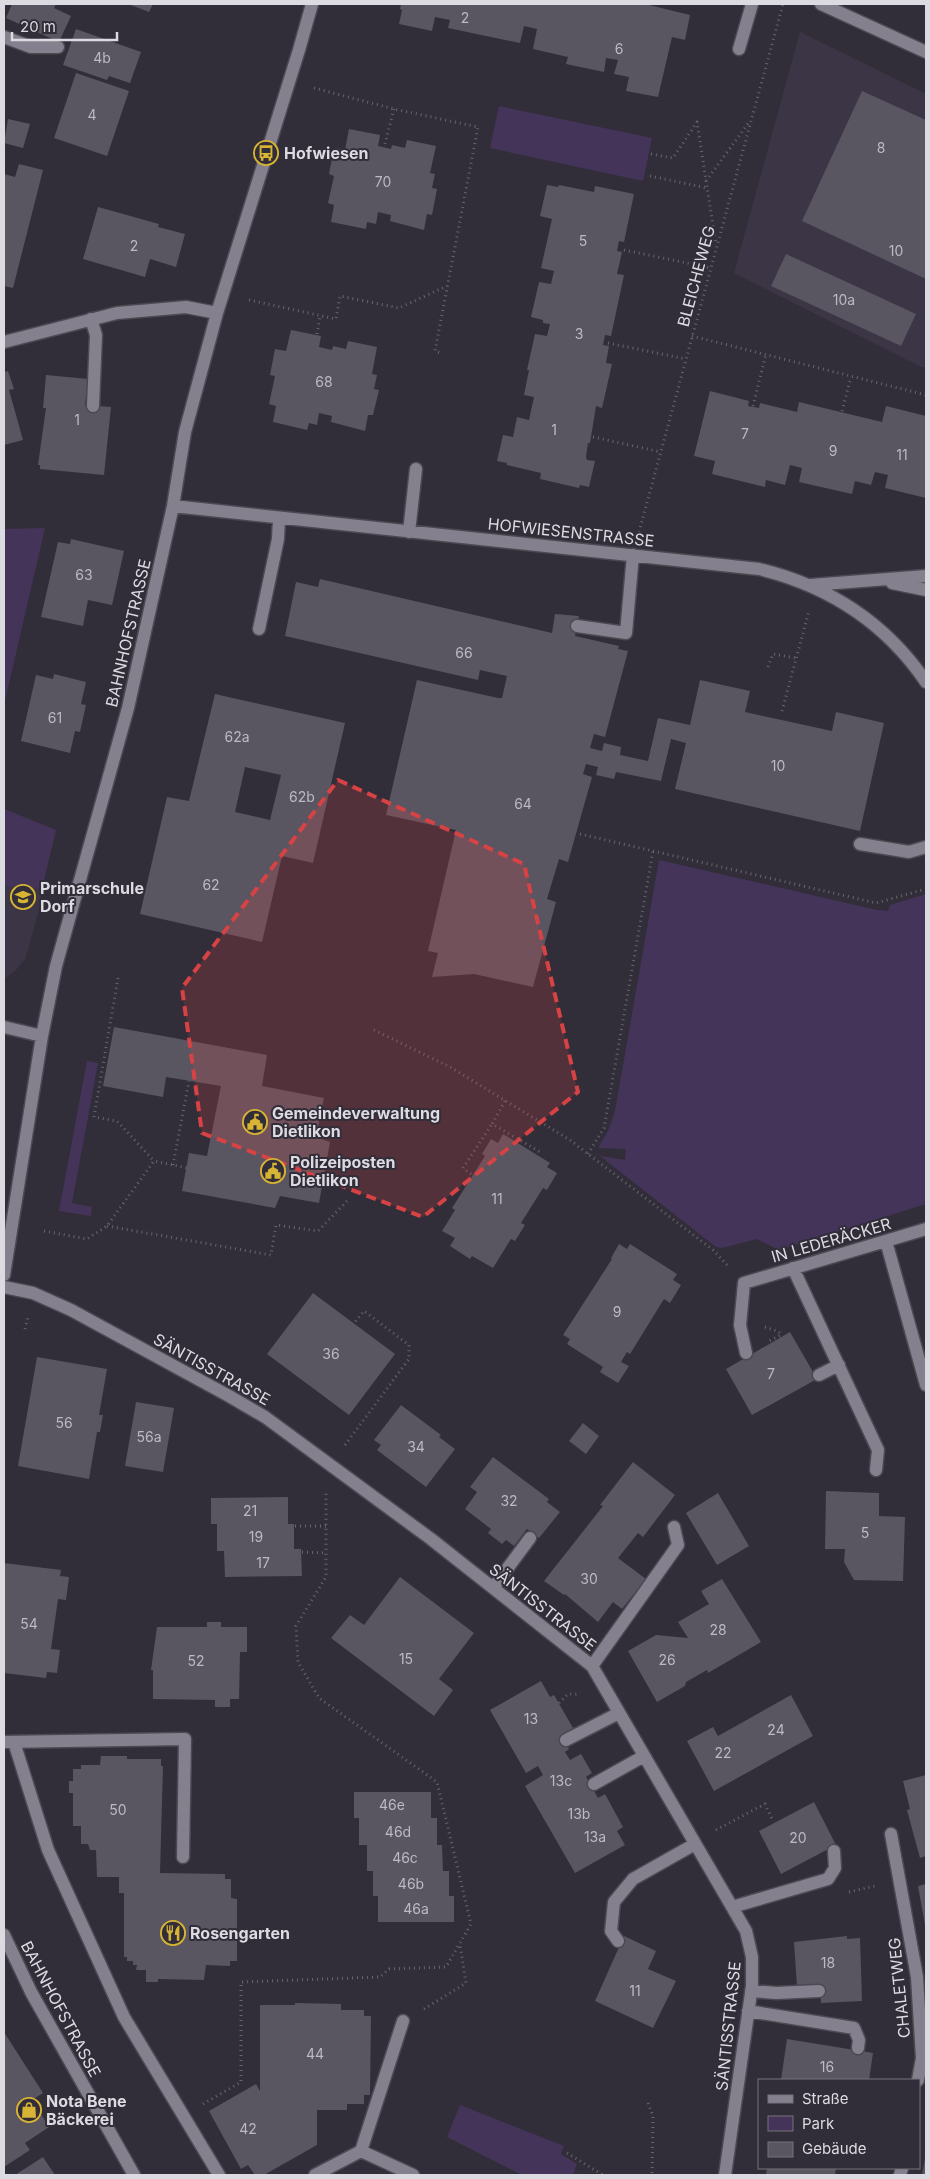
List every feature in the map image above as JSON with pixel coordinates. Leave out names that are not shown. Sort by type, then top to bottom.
[{"type":"street","name":"BAHNHOFSTRASSE","points":[[4,1275],[42,1036],[56,966],[128,708],[173,506],[185,432],[217,313],[312,4]]},
{"type":"street","points":[[739,50],[752,4]]},
{"type":"street","points":[[821,4],[926,52]]},
{"type":"street","points":[[4,36],[31,47],[58,47]]},
{"type":"street","points":[[4,342],[117,313],[186,307],[217,313]]},
{"type":"street","points":[[91,319],[96,335],[93,406]]},
{"type":"street","points":[[409,532],[416,469]]},
{"type":"street","name":"HOFWIESENSTRASSE","points":[[173,506],[759,569],[812,585],[836,597],[881,630],[903,651],[926,682]]},
{"type":"street","points":[[259,629],[278,539],[279,518]]},
{"type":"street","points":[[577,626],[626,633],[633,556]]},
{"type":"street","points":[[812,585],[926,576]]},
{"type":"street","points":[[880,580],[926,590]]},
{"type":"street","points":[[860,844],[909,852],[926,847]]},
{"type":"street","points":[[4,1027],[42,1036]]},
{"type":"street","name":"IN LEDERÄCKER","points":[[746,1352],[740,1325],[744,1283],[926,1229]]},
{"type":"street","points":[[886,1241],[926,1385]]},
{"type":"street","points":[[793,1268],[878,1450],[876,1470]]},
{"type":"street","name":"SÄNTISSTRASSE","points":[[4,1287],[33,1293],[71,1310],[265,1417],[404,1518],[592,1666],[746,1931],[752,1957],[751,1991],[725,2175]]},
{"type":"street","points":[[819,1375],[839,1365]]},
{"type":"street","points":[[592,1666],[678,1545],[674,1527]]},
{"type":"street","points":[[492,1588],[530,1538]]},
{"type":"street","points":[[566,1740],[619,1713]]},
{"type":"street","points":[[184,1857],[185,1739],[9,1742],[48,1850],[124,2016],[219,2175]]},
{"type":"street","points":[[594,1784],[644,1756]]},
{"type":"street","name":"CHALETWEG","points":[[891,1834],[917,1977],[922,2058],[918,2079]]},
{"type":"street","points":[[618,1941],[611,1931],[614,1902],[632,1879],[694,1843]]},
{"type":"street","points":[[732,1907],[828,1879],[835,1868],[834,1851]]},
{"type":"street","name":"BAHNHOFSTRASSE","points":[[4,1935],[31,1992],[134,2175]]},
{"type":"street","points":[[751,1991],[776,1993],[819,1991]]},
{"type":"street","points":[[748,2011],[854,2028],[859,2040],[858,2048]]},
{"type":"street","points":[[315,2175],[361,2151],[403,2021]]},
{"type":"street","points":[[361,2151],[414,2175]]},
{"type":"path","name":"BLEICHEWEG","points":[[633,556],[782,4]]},
{"type":"path","points":[[314,88],[394,109],[478,127],[435,351],[440,353]]},
{"type":"path","points":[[385,144],[394,109]]},
{"type":"path","points":[[706,181],[751,120]]},
{"type":"path","points":[[651,154],[673,158],[697,122],[716,248]]},
{"type":"path","points":[[650,176],[707,188]]},
{"type":"path","points":[[624,250],[711,268]]},
{"type":"path","points":[[249,300],[336,319],[340,296],[399,308],[448,286]]},
{"type":"path","points":[[317,334],[320,316]]},
{"type":"path","points":[[692,336],[926,395]]},
{"type":"path","points":[[608,343],[686,359]]},
{"type":"path","points":[[753,406],[766,354]]},
{"type":"path","points":[[842,411],[851,376]]},
{"type":"path","points":[[593,437],[661,452]]},
{"type":"path","points":[[782,711],[809,611]]},
{"type":"path","points":[[768,667],[773,654],[796,658]]},
{"type":"path","points":[[580,834],[876,904],[926,889]]},
{"type":"path","points":[[588,1154],[604,1128],[653,851]]},
{"type":"path","points":[[118,978],[94,1117],[117,1121],[154,1161],[187,1168]]},
{"type":"path","points":[[374,1030],[450,1067],[570,1140],[713,1250]]},
{"type":"path","points":[[173,1166],[189,1081]]},
{"type":"path","points":[[471,1174],[463,1168],[505,1101]]},
{"type":"path","points":[[492,1124],[542,1153]]},
{"type":"path","points":[[44,1231],[87,1239],[107,1226],[154,1161]]},
{"type":"path","points":[[107,1226],[271,1255],[276,1225],[318,1231],[349,1199]]},
{"type":"path","points":[[344,1446],[409,1359],[409,1345],[364,1311],[355,1322]]},
{"type":"path","points":[[771,1340],[781,1335],[779,1332]]},
{"type":"path","points":[[184,2116],[241,2082],[241,1982],[380,1977],[389,1970],[446,1967],[471,1924],[436,1782],[319,1698],[298,1662],[296,1626],[326,1577],[326,1488]]},
{"type":"path","points":[[295,1526],[326,1526]]},
{"type":"path","points":[[302,1552],[326,1553]]},
{"type":"path","points":[[559,1703],[568,1694],[576,1694]]},
{"type":"path","points":[[694,1843],[765,1804],[773,1821]]},
{"type":"path","points":[[403,2021],[466,1983],[460,1944]]},
{"type":"path","points":[[648,2102],[653,2116],[652,2175]]},
{"type":"path","points":[[567,2153],[603,2175]]},
{"type":"highlighted area","points":[[338,780],[524,864],[578,1092],[423,1217],[202,1133],[182,988]]},
{"type":"shaded area","points":[[800,32],[926,94],[926,367],[921,367],[734,273]]},
{"type":"shaded area","name":"Primarschule Dorf","points":[[4,809],[56,830],[42,888],[40,906],[25,959],[16,970],[4,979]]},
{"type":"green space","points":[[499,106],[652,138],[643,181],[490,148]]},
{"type":"green space","points":[[45,528],[4,705],[4,529]]},
{"type":"green space","points":[[4,809],[56,830],[42,888],[4,886]]},
{"type":"green space","points":[[659,860],[877,910],[888,911],[890,905],[926,894],[926,1204],[779,1250],[757,1239],[722,1248],[716,1247],[600,1156],[625,1160],[626,1149],[598,1148],[608,1131],[615,1111]]},
{"type":"green space","points":[[87,1061],[98,1063],[72,1203],[92,1207],[91,1216],[59,1211]]},
{"type":"green space","points":[[460,2105],[564,2146],[561,2154],[577,2164],[573,2175],[522,2175],[447,2137]]},
{"type":"building","points":[[12,4],[56,4],[54,8],[71,16],[59,42],[6,18]]},
{"type":"building","points":[[128,4],[153,4],[149,12]]},
{"type":"building","points":[[401,4],[645,4],[690,15],[685,40],[672,37],[658,97],[626,91],[629,77],[614,74],[618,60],[606,58],[604,72],[566,64],[568,57],[533,49],[537,29],[524,26],[520,43],[448,28],[450,20],[435,17],[432,31],[399,24],[402,10],[400,9]]},
{"type":"building","points":[[76,29],[141,52],[130,83],[109,76],[107,80],[63,65]]},
{"type":"building","points":[[76,73],[129,91],[107,156],[54,138]]},
{"type":"building","points":[[862,91],[926,120],[926,279],[802,221]]},
{"type":"building","points":[[8,119],[30,124],[23,148],[4,143]]},
{"type":"building","points":[[349,129],[380,135],[378,146],[391,149],[392,145],[405,148],[407,140],[436,146],[430,173],[435,174],[432,188],[437,189],[432,215],[427,214],[424,230],[390,221],[391,215],[378,212],[376,224],[367,222],[366,229],[331,222],[334,205],[328,203],[334,176],[329,174],[334,148],[345,150]]},
{"type":"building","points":[[19,164],[43,170],[13,288],[4,286],[4,174],[15,177]]},
{"type":"building","points":[[547,185],[558,187],[559,185],[594,192],[595,186],[634,194],[624,242],[619,241],[617,251],[622,252],[617,274],[624,275],[611,336],[605,335],[603,345],[609,346],[606,363],[612,364],[602,408],[596,406],[590,443],[588,443],[587,460],[595,461],[589,487],[580,485],[579,488],[540,479],[541,473],[497,461],[503,435],[513,437],[517,417],[529,420],[534,397],[524,395],[529,370],[527,370],[535,334],[547,336],[550,324],[531,317],[539,282],[551,284],[554,271],[541,268],[552,219],[540,216]]},
{"type":"building","points":[[98,207],[159,224],[158,227],[185,234],[176,267],[150,259],[145,277],[83,259]]},
{"type":"building","points":[[786,254],[916,314],[901,346],[771,286]]},
{"type":"building","points":[[291,330],[321,336],[319,347],[332,350],[333,346],[346,349],[348,341],[377,347],[372,374],[377,375],[374,389],[379,390],[373,415],[368,415],[365,431],[331,422],[332,416],[319,413],[317,425],[309,423],[307,430],[273,422],[276,406],[269,404],[275,376],[270,375],[275,349],[286,351]]},
{"type":"building","points":[[8,371],[14,389],[9,390],[23,440],[4,445],[4,372]]},
{"type":"building","points":[[46,375],[88,379],[85,405],[111,407],[104,475],[40,469],[40,465],[38,465],[46,408],[43,408]]},
{"type":"building","points":[[710,391],[749,401],[748,406],[759,408],[760,403],[797,412],[799,402],[882,422],[886,406],[926,416],[926,498],[885,488],[888,475],[875,472],[871,485],[855,481],[852,494],[799,482],[802,468],[790,465],[785,485],[766,480],[765,487],[712,474],[715,461],[694,456]]},
{"type":"building","points":[[71,539],[124,551],[112,605],[88,600],[83,626],[41,617],[58,542],[70,544]]},
{"type":"building","points":[[320,579],[552,633],[555,614],[579,616],[575,636],[619,646],[618,649],[628,651],[605,737],[594,734],[590,748],[602,751],[604,743],[621,747],[620,755],[648,761],[658,718],[690,725],[700,680],[750,691],[745,712],[832,731],[836,712],[884,723],[860,831],[675,789],[686,743],[671,739],[661,781],[616,772],[614,779],[596,775],[598,767],[586,764],[583,774],[592,777],[568,862],[559,859],[547,899],[556,902],[533,987],[474,974],[432,977],[438,953],[428,951],[456,830],[386,815],[417,680],[502,698],[507,676],[480,670],[478,680],[285,636],[296,582],[318,587]]},
{"type":"building","points":[[54,674],[86,682],[81,704],[86,705],[80,732],[75,731],[70,753],[21,741],[36,675],[53,679]]},
{"type":"building","points":[[215,694],[345,723],[313,863],[282,856],[262,942],[140,914],[167,797],[189,801]],"holes":[[[245,767],[281,775],[270,820],[235,812]]]},
{"type":"building","points":[[114,1027],[267,1055],[262,1086],[324,1098],[316,1137],[330,1142],[319,1203],[280,1196],[275,1208],[182,1191],[189,1153],[207,1156],[221,1086],[166,1077],[163,1097],[103,1086]]},
{"type":"building","points":[[503,1134],[550,1163],[547,1167],[557,1173],[547,1190],[543,1188],[521,1223],[525,1225],[515,1241],[511,1239],[493,1268],[472,1256],[470,1259],[450,1246],[455,1238],[442,1231],[455,1210],[452,1208],[485,1156],[482,1154],[491,1139],[498,1143]]},
{"type":"building","points":[[619,1244],[627,1249],[630,1244],[677,1274],[673,1280],[681,1285],[670,1303],[664,1299],[630,1354],[627,1352],[621,1362],[629,1366],[618,1383],[600,1372],[603,1367],[567,1344],[570,1339],[563,1335],[612,1259]]},
{"type":"building","points":[[313,1293],[395,1354],[349,1415],[267,1354]]},
{"type":"building","points":[[790,1332],[817,1379],[752,1415],[726,1369]]},
{"type":"building","points":[[37,1357],[107,1369],[99,1415],[103,1415],[100,1432],[97,1432],[89,1479],[18,1466]]},
{"type":"building","points":[[136,1402],[174,1408],[163,1472],[125,1466]]},
{"type":"building","points":[[401,1405],[441,1435],[439,1437],[455,1449],[426,1487],[377,1450],[381,1445],[374,1440]]},
{"type":"building","points":[[583,1423],[599,1436],[586,1454],[569,1441]]},
{"type":"building","points":[[493,1457],[549,1499],[547,1502],[560,1512],[539,1538],[527,1529],[514,1546],[506,1540],[502,1544],[488,1533],[491,1529],[465,1509],[477,1492],[470,1487]]},
{"type":"building","points":[[633,1462],[675,1495],[643,1537],[638,1533],[618,1558],[646,1579],[622,1609],[613,1602],[598,1622],[565,1594],[544,1581],[603,1506],[600,1505]]},
{"type":"building","points":[[826,1491],[879,1493],[879,1516],[905,1517],[903,1581],[854,1580],[844,1562],[845,1549],[825,1549]]},
{"type":"building","points":[[718,1493],[749,1546],[717,1565],[686,1513]]},
{"type":"building","points":[[288,1497],[288,1524],[294,1524],[294,1549],[301,1549],[302,1576],[225,1577],[224,1551],[217,1551],[217,1524],[211,1524],[211,1498]]},
{"type":"building","points":[[4,1563],[61,1570],[60,1576],[69,1577],[66,1600],[58,1599],[51,1649],[60,1650],[57,1673],[47,1672],[46,1678],[4,1673]]},
{"type":"building","points":[[400,1577],[474,1633],[439,1679],[453,1690],[434,1716],[331,1638],[350,1615],[364,1625]]},
{"type":"building","points":[[722,1579],[761,1642],[708,1673],[707,1670],[686,1682],[685,1686],[657,1702],[628,1651],[656,1635],[688,1638],[678,1622],[709,1604],[701,1591]]},
{"type":"building","points":[[207,1622],[221,1622],[221,1627],[247,1627],[247,1652],[240,1652],[239,1699],[230,1699],[230,1707],[215,1707],[215,1700],[153,1699],[153,1670],[151,1670],[157,1627],[207,1627]]},
{"type":"building","points":[[541,1681],[550,1697],[554,1695],[573,1728],[561,1735],[569,1749],[565,1752],[570,1760],[581,1754],[592,1773],[586,1777],[598,1798],[605,1794],[623,1827],[617,1831],[625,1845],[575,1873],[525,1786],[543,1775],[538,1766],[526,1773],[490,1710]]},
{"type":"building","points":[[791,1695],[813,1736],[714,1791],[687,1741],[713,1727],[718,1736]]},
{"type":"building","points":[[101,1756],[127,1756],[127,1759],[161,1759],[161,1766],[163,1766],[160,1873],[225,1874],[225,1879],[231,1879],[231,1898],[237,1899],[237,1961],[230,1961],[230,1966],[206,1965],[204,1980],[158,1979],[158,1982],[146,1982],[146,1970],[136,1970],[137,1965],[133,1965],[133,1961],[127,1961],[127,1957],[124,1957],[124,1893],[119,1893],[119,1877],[97,1877],[96,1850],[90,1850],[88,1844],[81,1844],[81,1826],[73,1826],[73,1793],[69,1793],[69,1781],[73,1781],[73,1769],[81,1769],[81,1765],[100,1765]]},
{"type":"building","points":[[926,1775],[926,1856],[920,1858],[907,1810],[910,1809],[903,1781]]},
{"type":"building","points":[[354,1792],[431,1792],[431,1818],[437,1818],[437,1845],[442,1845],[443,1871],[449,1871],[449,1896],[454,1896],[454,1922],[378,1922],[378,1896],[373,1896],[373,1871],[367,1871],[367,1845],[359,1845],[359,1818],[354,1818]]},
{"type":"building","points":[[814,1802],[836,1845],[781,1874],[759,1831]]},
{"type":"building","points":[[926,1884],[926,1925],[925,1925],[918,1886]]},
{"type":"building","points":[[624,1936],[656,1951],[648,1969],[676,1981],[653,2028],[595,2001]]},
{"type":"building","points":[[847,1936],[847,1939],[860,1938],[862,2001],[821,2003],[820,1985],[797,1987],[794,1942]]},
{"type":"building","points":[[295,2003],[341,2004],[341,2010],[364,2010],[364,2016],[371,2016],[370,2095],[364,2095],[364,2104],[347,2104],[347,2110],[317,2110],[317,2145],[264,2175],[255,2175],[248,2165],[241,2169],[209,2111],[256,2084],[260,2091],[260,2005],[295,2005]]},
{"type":"building","points":[[4,2032],[43,2093],[32,2100],[49,2127],[25,2143],[30,2150],[4,2167]]},
{"type":"building","points":[[787,2039],[873,2053],[869,2079],[781,2079]]},
{"type":"building","points":[[43,2157],[55,2175],[15,2175]]},
{"type":"building","points":[[925,2158],[926,2175],[922,2175]]},
{"type":"building","points":[[767,2169],[836,2169],[835,2175],[766,2175]]},
{"type":"place","name":"Hofwiesen","points":[[266,153]]},
{"type":"place","name":"Primarschule Dorf","points":[[23,897]]},
{"type":"place","name":"Gemeindeverwaltung Dietlikon","points":[[255,1122]]},
{"type":"place","name":"Polizeiposten Dietlikon","points":[[273,1171]]},
{"type":"place","name":"Rosengarten","points":[[173,1933]]},
{"type":"place","name":"Nota Bene Bäckerei","points":[[29,2110]]}]
